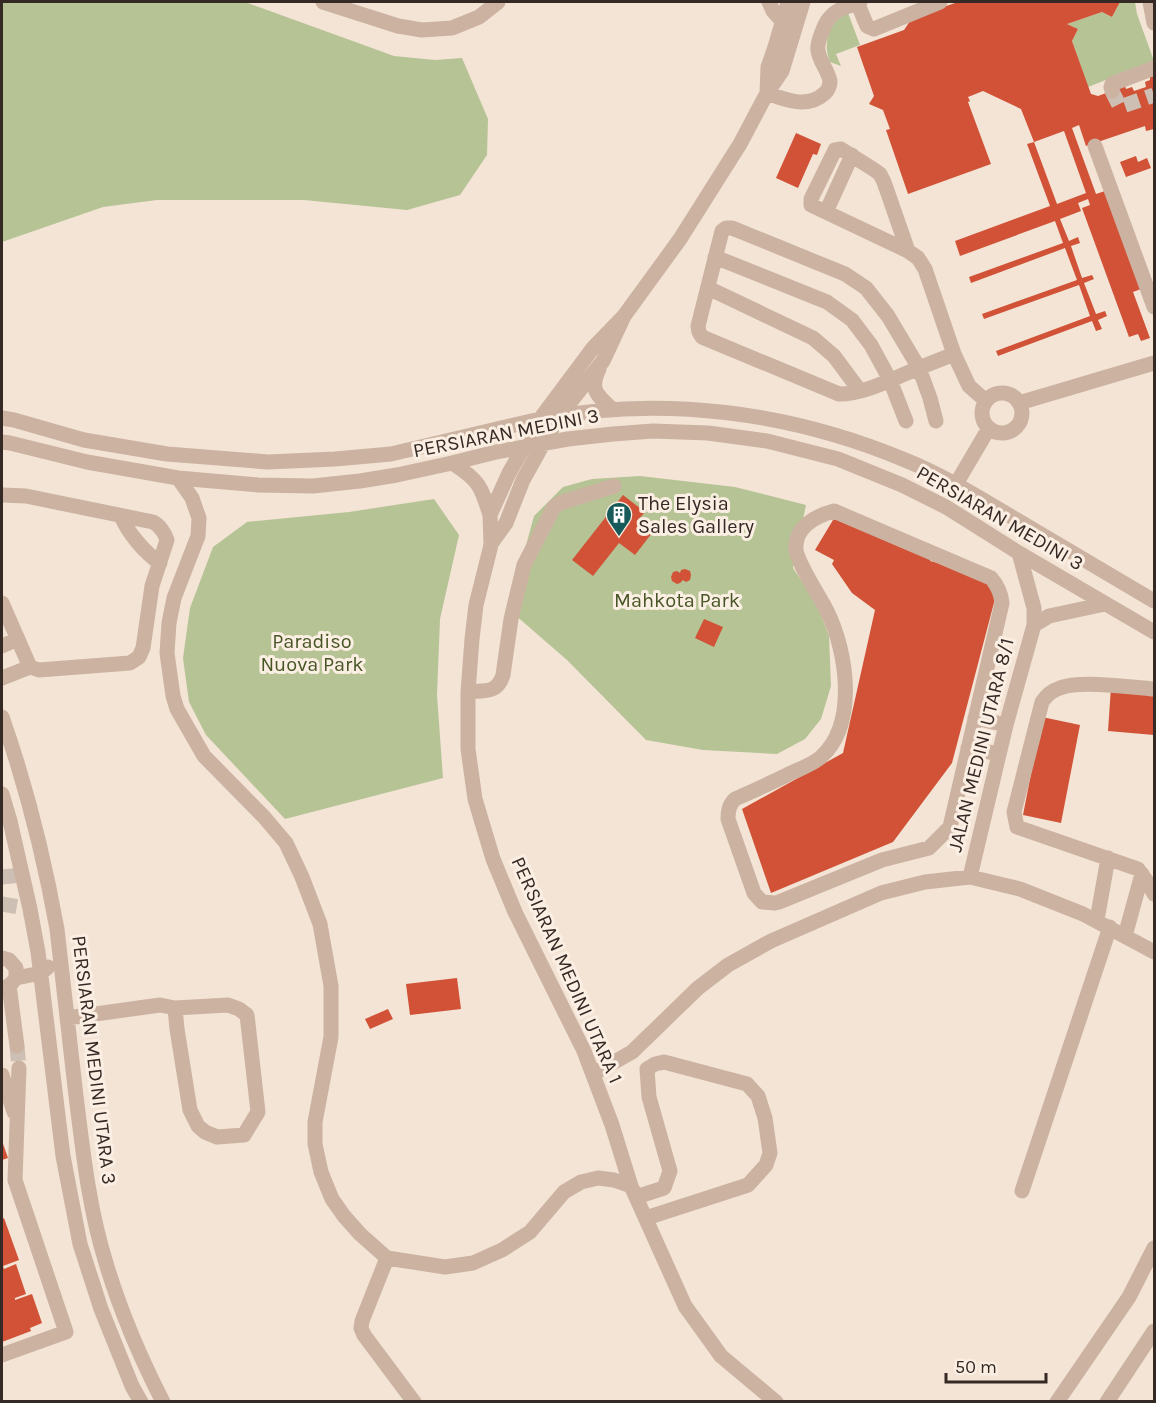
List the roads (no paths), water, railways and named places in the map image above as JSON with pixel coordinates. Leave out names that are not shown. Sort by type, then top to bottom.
[{"type":"street","points":[[323,2],[398,26],[422,30],[452,28],[479,17],[498,2]]},
{"type":"street","points":[[769,2],[782,21]]},
{"type":"street","name":"PERSIARAN MEDINI UTARA 1","points":[[767,93],[768,67],[788,2]]},
{"type":"street","name":"PERSIARAN MEDINI UTARA 1","points":[[776,1401],[721,1356],[697,1323],[686,1306],[634,1191],[579,1040],[516,912],[493,859],[475,799],[468,749],[468,692],[476,605],[491,544],[490,515],[509,473],[540,419],[593,348],[624,316],[680,239],[740,144],[767,93],[782,71],[803,2]]},
{"type":"street","points":[[767,93],[799,102],[814,100],[829,88],[830,81],[818,51],[825,23],[836,11],[858,2],[867,26],[874,29],[940,2]]},
{"type":"street","points":[[1150,2],[1155,23]]},
{"type":"street","points":[[1112,91],[1112,84],[1155,68]]},
{"type":"street","points":[[1095,146],[1155,307]]},
{"type":"street","points":[[908,250],[880,174],[841,149],[834,150],[811,199],[811,205],[908,250],[918,258],[925,268],[954,354],[969,386],[987,401]]},
{"type":"street","points":[[936,421],[919,368],[888,316],[866,288],[845,274],[732,228],[722,231],[698,326],[702,337],[839,394],[861,392],[919,368],[954,354]]},
{"type":"street","points":[[715,257],[827,302],[852,320],[871,345],[890,380],[906,421]]},
{"type":"street","points":[[708,288],[813,338],[834,356],[861,392]]},
{"type":"street","name":"PERSIARAN MEDINI UTARA 1","points":[[491,544],[506,523],[523,480],[543,444],[560,415],[603,361],[624,316]]},
{"type":"street","points":[[603,361],[593,380],[595,390],[612,409]]},
{"type":"street","points":[[1019,403],[1155,363]]},
{"type":"street","points":[[995,394],[1011,395],[1022,408],[1021,419],[1015,428],[1005,433],[989,428],[983,412],[987,401],[995,394]]},
{"type":"street","name":"PERSIARAN MEDINI 3","points":[[2,418],[84,440],[167,454],[268,462],[391,454],[540,419],[612,409],[685,409],[778,420],[842,436],[906,460],[956,484],[1155,601]]},
{"type":"street","points":[[956,484],[989,428]]},
{"type":"street","name":"PERSIARAN MEDINI 3","points":[[2,442],[10,442],[87,462],[178,478],[258,485],[313,486],[360,481],[496,452],[602,435],[653,431],[708,433],[766,441],[838,459],[911,489],[946,507],[1019,553],[1155,632]]},
{"type":"street","points":[[452,463],[475,479],[483,491],[490,515]]},
{"type":"street","points":[[178,478],[192,498],[199,518],[198,536],[174,598],[169,623],[167,653],[172,696],[204,756],[264,817],[286,843],[320,924],[331,986],[331,1037],[315,1122],[315,1144],[321,1172],[332,1199],[360,1234],[387,1258],[445,1267],[473,1263],[502,1250],[530,1232],[564,1192],[581,1182],[598,1178],[614,1180],[634,1191],[664,1188],[670,1171],[649,1097],[647,1070],[655,1064],[664,1062],[747,1084],[758,1096],[765,1118],[770,1153],[766,1165],[748,1185],[646,1218]]},
{"type":"street","points":[[468,692],[494,690],[500,684],[511,619],[524,565],[554,507],[560,502],[614,486]]},
{"type":"street","points":[[2,495],[26,496],[153,522],[162,530],[167,540],[152,586],[143,648],[139,657],[130,663],[39,670],[30,667],[2,678]]},
{"type":"street","points":[[834,512],[991,578],[1001,595],[1002,603],[975,718],[950,827],[929,848],[882,860],[779,902],[762,902],[754,893],[728,819],[731,804],[735,799],[820,758],[829,748],[841,726],[845,708],[846,682],[833,627],[796,552],[797,540],[807,523],[834,512]]},
{"type":"street","points":[[121,516],[126,528],[160,564]]},
{"type":"street","name":"JALAN MEDINI UTARA 8/1","points":[[970,877],[1006,725],[1034,624],[1034,608],[1019,553]]},
{"type":"street","points":[[2,603],[30,667]]},
{"type":"street","name":"JALAN MEDINI UTARA 8/1","points":[[1034,624],[1049,616],[1105,604]]},
{"type":"street","points":[[2,646],[18,639]]},
{"type":"street","points":[[1155,689],[1081,684],[1062,686],[1048,693],[1042,702],[1014,812],[1017,827],[1138,869],[1155,894]]},
{"type":"street","name":"PERSIARAN MEDINI UTARA 3","points":[[2,717],[33,817],[52,902],[90,1198],[105,1261],[126,1321],[163,1401]]},
{"type":"street","points":[[975,718],[1006,725]]},
{"type":"street","points":[[968,748],[999,754]]},
{"type":"street","name":"PERSIARAN MEDINI UTARA 3","points":[[2,794],[10,821],[38,952],[63,1156],[80,1244],[101,1309],[132,1386],[141,1401]]},
{"type":"street","points":[[1022,1191],[1103,924],[1108,858]]},
{"type":"street","points":[[1125,936],[1142,874]]},
{"type":"street","points":[[593,1074],[632,1052],[698,988],[728,965],[771,941],[881,893],[925,882],[970,877],[1020,889],[1083,914],[1155,952]]},
{"type":"street","points":[[30,909],[52,902]]},
{"type":"street","points":[[5,959],[38,952]]},
{"type":"street","points":[[9,983],[40,973],[60,958]]},
{"type":"street","points":[[5,959],[16,968],[9,983],[17,1046]]},
{"type":"street","points":[[67,1018],[160,1005],[175,1008],[228,1005],[239,1009],[247,1015],[258,1112],[244,1135],[217,1137],[198,1126],[190,1110],[175,1008]]},
{"type":"street","points":[[2,1355],[66,1332],[15,1180],[19,1068]]},
{"type":"street","points":[[2,1075],[16,1120]]},
{"type":"street","points":[[1057,1401],[1129,1297],[1155,1248]]},
{"type":"street","points":[[387,1258],[361,1328],[414,1401]]},
{"type":"street","points":[[1107,1401],[1155,1331]]},
{"type":"tunnel","points":[[1112,91],[1120,107],[1154,95]]},
{"type":"tunnel","points":[[2,877],[22,875]]},
{"type":"tunnel","points":[[2,904],[30,909]]},
{"type":"tunnel","points":[[17,1046],[19,1068]]},
{"type":"place","name":"The Elysia Sales Gallery","points":[[619,538]]},
{"type":"park label","name":"Mahkota Park","points":[[677,600]]},
{"type":"park label","name":"Paradiso Nuova Park","points":[[312,652]]}]
